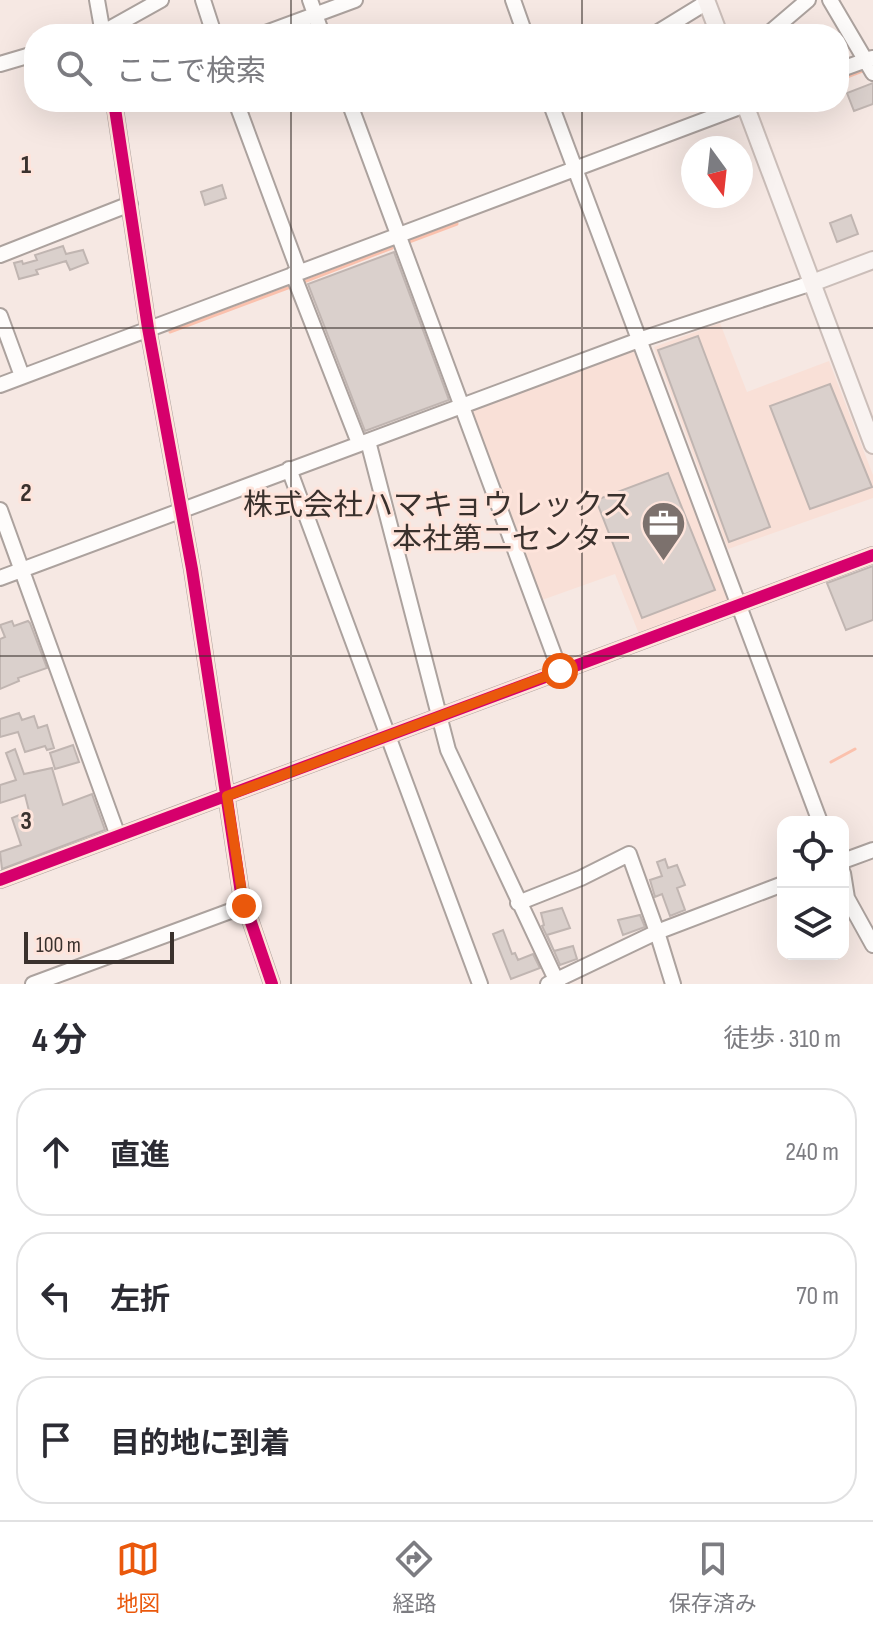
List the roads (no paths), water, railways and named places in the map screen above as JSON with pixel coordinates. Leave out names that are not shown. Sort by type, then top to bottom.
[{"type":"main road","points":[[706,1],[715,24]]},
{"type":"main road","points":[[750,112],[873,445]]},
{"type":"main road","points":[[812,283],[873,260]]},
{"type":"street","points":[[97,0],[101,24]]},
{"type":"street","points":[[119,24],[161,0]]},
{"type":"street","points":[[203,0],[211,24]]},
{"type":"street","points":[[310,0],[318,24]]},
{"type":"street","points":[[290,24],[355,0]]},
{"type":"street","points":[[513,0],[521,24]]},
{"type":"street","points":[[780,24],[808,0]]},
{"type":"street","points":[[830,0],[845,24]]},
{"type":"street","points":[[670,24],[706,1]]},
{"type":"street","points":[[849,31],[870,65],[849,68]]},
{"type":"street","points":[[0,64],[24,57]]},
{"type":"street","points":[[116,112],[148,328],[181,509],[244,906],[272,984]]},
{"type":"street","points":[[239,112],[296,278],[363,442],[414,614],[448,750],[555,983],[657,932],[777,886]]},
{"type":"street","points":[[353,112],[459,406],[560,671]]},
{"type":"street","points":[[554,112],[818,816]]},
{"type":"street","points":[[0,385],[148,328],[296,278],[397,235],[723,112]]},
{"type":"street","points":[[0,255],[130,204]]},
{"type":"street","points":[[0,578],[639,340],[812,283]]},
{"type":"street","points":[[0,316],[22,376]]},
{"type":"street","points":[[289,469],[480,984]]},
{"type":"street","points":[[0,510],[118,836]]},
{"type":"street","points":[[0,880],[873,555]]},
{"type":"street","points":[[849,859],[873,850]]},
{"type":"street","points":[[518,903],[581,878],[629,854],[673,984]]},
{"type":"street","points":[[845,888],[847,898],[873,945]]},
{"type":"street","points":[[33,984],[244,906]]},
{"type":"waterway","points":[[849,76],[865,70]]},
{"type":"waterway","points":[[409,242],[457,224],[456,219]]},
{"type":"waterway","points":[[301,283],[392,248]]},
{"type":"waterway","points":[[170,332],[293,286]]},
{"type":"waterway","points":[[831,762],[855,749]]},
{"type":"place","name":"株式会社ハマキョウレックス 本社第二センター","points":[[663,562]]}]
